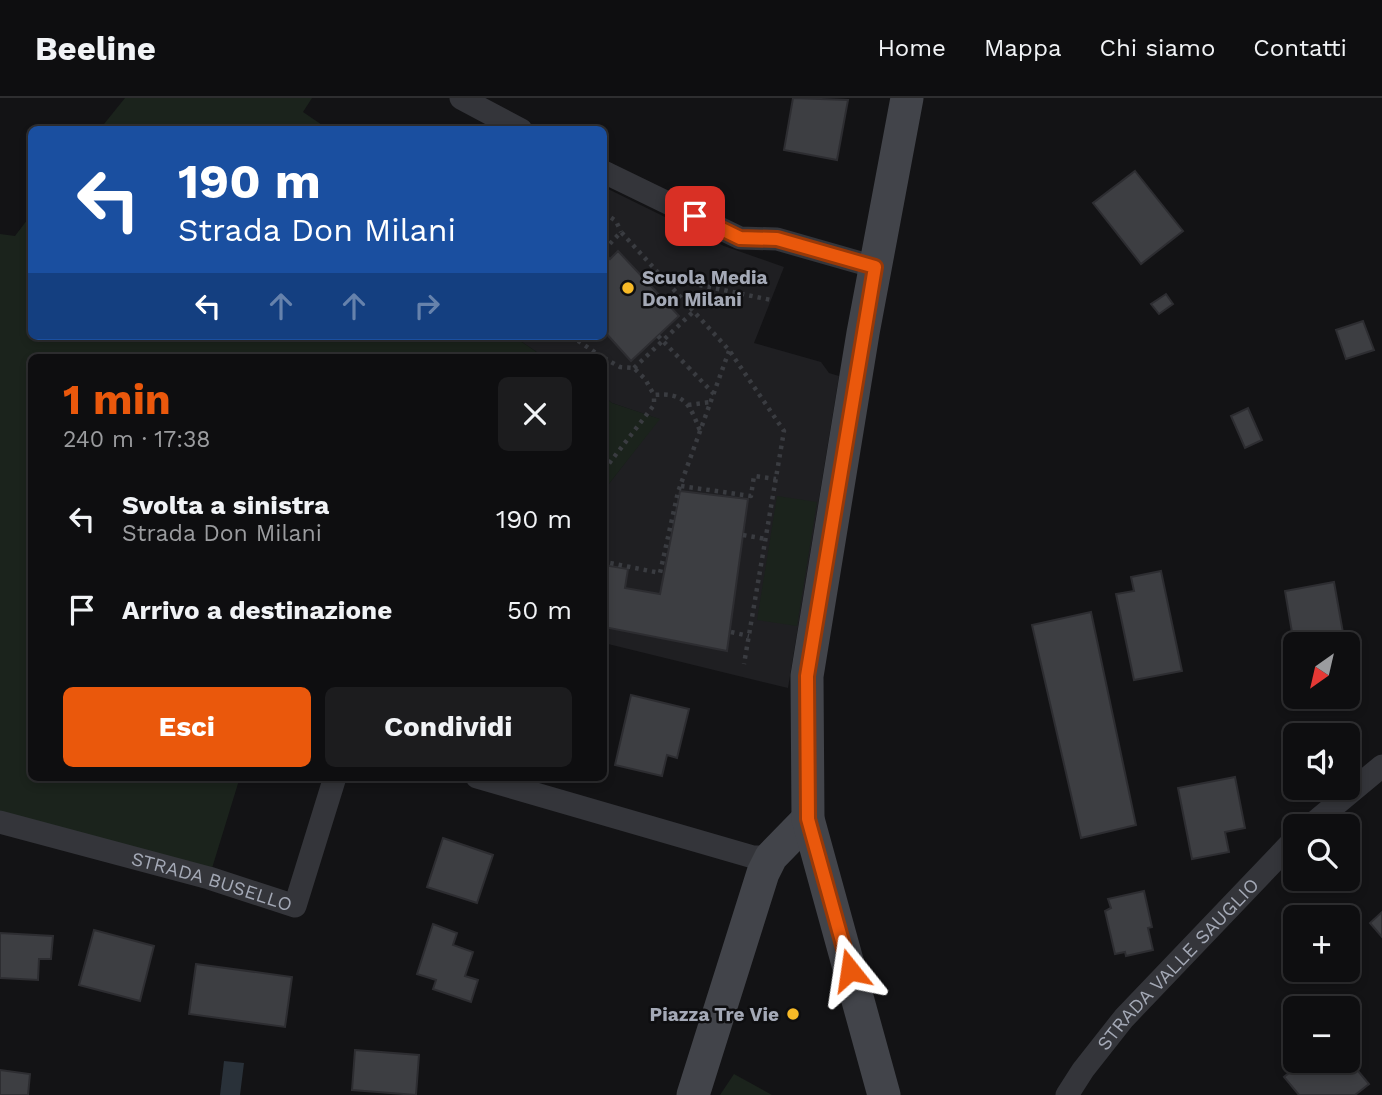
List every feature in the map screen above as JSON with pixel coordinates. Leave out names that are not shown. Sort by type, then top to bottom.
[{"type":"street","points":[[461,98],[513,126]]},
{"type":"street","points":[[884,1095],[808,819],[807,676],[906,98]]},
{"type":"street","points":[[607,173],[740,238],[777,239],[875,267]]},
{"type":"street","points":[[1324,814],[1382,766]]},
{"type":"street","name":"STRADA BUSELLO","points":[[0,822],[209,878],[295,906],[334,781]]},
{"type":"street","points":[[491,781],[753,857],[771,858]]},
{"type":"street","points":[[693,1095],[755,896],[771,858],[808,819]]},
{"type":"street","name":"STRADA VALLE SAUGLIO","points":[[1068,1095],[1083,1070],[1124,1018],[1283,852]]},
{"type":"path","points":[[607,215],[616,221],[621,232],[729,350],[784,430],[744,664]]},
{"type":"path","points":[[607,247],[621,232]]},
{"type":"path","points":[[664,278],[771,300]]},
{"type":"path","points":[[634,368],[694,311]]},
{"type":"path","points":[[658,336],[714,394]]},
{"type":"path","points":[[576,340],[597,354]]},
{"type":"path","points":[[607,562],[660,573],[678,492],[729,350]]},
{"type":"path","points":[[607,360],[620,367],[634,368],[645,379],[654,395],[654,405],[649,414],[607,466]]},
{"type":"path","points":[[654,395],[669,393],[684,399],[701,432]]},
{"type":"path","points":[[688,405],[711,402]]},
{"type":"path","points":[[681,486],[751,496],[754,476],[776,479]]},
{"type":"path","points":[[743,535],[766,538]]},
{"type":"path","points":[[731,632],[749,636]]},
{"type":"shaded area","points":[[125,98],[312,98],[303,112],[324,126],[102,126]]},
{"type":"shaded area","points":[[607,188],[724,246],[784,267],[754,343],[821,362],[829,373],[839,376],[788,688],[607,644],[607,486],[659,419],[607,399],[607,354],[540,354],[519,340],[607,340]]},
{"type":"shaded area","points":[[28,219],[28,340],[519,340],[540,354],[28,354],[28,781],[239,781],[209,878],[0,822],[0,234],[15,236]]},
{"type":"shaded area","points":[[607,399],[660,419],[607,486]]},
{"type":"shaded area","points":[[777,496],[817,502],[797,626],[757,620]]},
{"type":"shaded area","points":[[224,1061],[244,1063],[240,1095],[220,1095]]},
{"type":"shaded area","points":[[734,1074],[772,1095],[720,1095]]},
{"type":"building","points":[[793,98],[848,100],[837,160],[784,150]]},
{"type":"building","points":[[1135,171],[1183,231],[1141,264],[1093,203]]},
{"type":"building","name":"Scuola Media Don Milani","points":[[618,251],[679,316],[631,361],[607,334],[607,256],[610,259]]},
{"type":"building","points":[[1166,294],[1173,304],[1159,314],[1151,304]]},
{"type":"building","points":[[1363,321],[1374,350],[1346,359],[1336,330]]},
{"type":"building","points":[[1248,408],[1262,440],[1245,448],[1231,416]]},
{"type":"building","points":[[680,491],[748,499],[727,651],[607,628],[607,566],[628,569],[625,588],[660,594]]},
{"type":"building","points":[[1161,571],[1182,671],[1134,680],[1116,594],[1134,591],[1131,577]]},
{"type":"building","points":[[1334,582],[1343,632],[1292,632],[1285,591]]},
{"type":"building","points":[[1091,612],[1136,825],[1081,838],[1032,625]]},
{"type":"building","points":[[631,695],[689,709],[677,758],[667,755],[662,776],[615,765]]},
{"type":"building","points":[[1235,777],[1245,828],[1225,832],[1229,852],[1192,859],[1178,788]]},
{"type":"building","points":[[443,838],[493,855],[477,903],[427,887]]},
{"type":"building","points":[[1144,891],[1152,927],[1148,928],[1153,950],[1126,956],[1125,952],[1115,954],[1105,911],[1111,908],[1108,899]]},
{"type":"building","points":[[1382,912],[1382,937],[1370,923]]},
{"type":"building","points":[[433,924],[457,933],[453,945],[473,952],[465,976],[478,980],[471,1002],[433,989],[436,980],[417,974]]},
{"type":"building","points":[[94,930],[154,946],[140,1001],[79,985]]},
{"type":"building","points":[[0,933],[53,936],[51,959],[39,959],[38,980],[0,978]]},
{"type":"building","points":[[196,964],[292,977],[285,1027],[189,1014]]},
{"type":"building","points":[[355,1050],[419,1055],[416,1095],[352,1090]]},
{"type":"building","points":[[0,1070],[30,1074],[28,1095],[0,1095]]},
{"type":"building","points":[[1289,1073],[1360,1073],[1369,1084],[1355,1095],[1299,1095],[1284,1077]]},
{"type":"place","name":"Scuola Media Don Milani","points":[[628,288]]},
{"type":"place","name":"Piazza Tre Vie","points":[[793,1014]]},
{"type":"route","points":[[695,216],[740,238],[777,239],[875,267],[807,676],[808,819],[850,970]]}]
